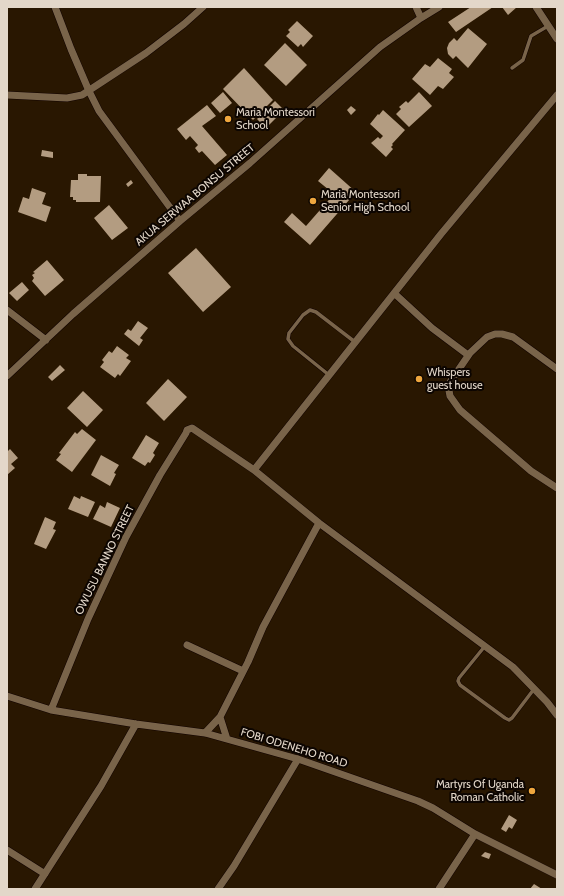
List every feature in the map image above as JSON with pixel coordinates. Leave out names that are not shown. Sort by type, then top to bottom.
[{"type":"street","points":[[55,7],[70,50],[88,91],[107,122],[180,221]]},
{"type":"street","points":[[7,95],[67,98],[82,95],[146,53],[184,24],[203,7]]},
{"type":"street","points":[[416,7],[421,18]]},
{"type":"street","name":"AKUA SERWAA BONSU STREET","points":[[7,376],[180,221],[250,163],[380,47],[439,7]]},
{"type":"street","points":[[536,7],[557,39]]},
{"type":"street","points":[[557,95],[446,228],[254,470],[318,523],[513,667],[557,715]]},
{"type":"street","points":[[394,293],[432,328],[468,354]]},
{"type":"street","points":[[7,310],[46,340]]},
{"type":"street","points":[[557,369],[513,337],[495,334],[487,337],[468,354],[448,385],[450,396],[460,410],[532,471],[557,488]]},
{"type":"street","name":"OWUSU BANNO STREET","points":[[51,710],[88,619],[126,537],[160,475],[188,430],[192,428],[254,470]]},
{"type":"street","points":[[205,733],[220,717],[263,627],[318,523]]},
{"type":"street","points":[[187,645],[243,671]]},
{"type":"street","name":"FOBI ODENEHO ROAD","points":[[7,696],[51,710],[136,724],[205,733],[298,759],[418,801],[433,808],[475,834],[557,875]]},
{"type":"street","points":[[220,717],[227,739]]},
{"type":"street","points":[[34,889],[101,786],[136,724]]},
{"type":"street","points":[[218,889],[234,866],[298,759]]},
{"type":"street","points":[[439,889],[475,834]]},
{"type":"street","points":[[7,850],[45,874]]},
{"type":"lane","points":[[512,68],[523,60],[531,36],[548,26]]},
{"type":"lane","points":[[329,375],[293,346],[288,339],[289,332],[303,315],[310,310],[316,312],[355,342]]},
{"type":"lane","points":[[485,646],[459,678],[458,681],[460,684],[509,720],[534,689]]},
{"type":"building","points":[[471,7],[493,7],[456,32],[448,22]]},
{"type":"building","points":[[502,7],[517,7],[508,15]]},
{"type":"building","points":[[297,21],[313,36],[303,47],[301,44],[298,47],[286,36],[290,32],[288,30]]},
{"type":"building","points":[[468,28],[487,44],[468,68],[456,56],[453,59],[448,54],[447,48],[449,43],[454,38],[457,41]]},
{"type":"building","points":[[285,43],[307,65],[286,86],[264,65]]},
{"type":"building","points":[[438,58],[452,69],[449,73],[454,77],[443,89],[438,86],[430,95],[412,79],[425,64],[430,67]]},
{"type":"building","points":[[244,68],[273,100],[253,120],[223,89]]},
{"type":"building","points":[[223,92],[232,103],[220,113],[211,103]]},
{"type":"building","points":[[419,92],[432,106],[409,127],[396,114],[401,109],[399,107],[406,101],[408,103]]},
{"type":"building","points":[[275,101],[284,110],[266,128],[257,119]]},
{"type":"building","points":[[207,105],[216,116],[202,126],[227,155],[215,165],[202,151],[199,153],[195,148],[198,145],[190,136],[186,140],[177,129]]},
{"type":"building","points":[[351,106],[356,110],[351,115],[347,110]]},
{"type":"building","points":[[383,110],[405,130],[392,144],[393,145],[391,147],[393,149],[386,157],[371,143],[378,137],[380,139],[383,136],[370,124]]},
{"type":"building","points":[[42,150],[53,152],[53,158],[41,156]]},
{"type":"building","points":[[329,168],[356,192],[310,245],[284,222],[292,213],[306,226],[334,194],[318,181]]},
{"type":"building","points":[[78,174],[87,174],[87,176],[101,176],[100,202],[76,202],[76,200],[73,200],[73,197],[70,197],[71,180],[78,180]]},
{"type":"building","points":[[131,180],[133,183],[128,187],[126,184]]},
{"type":"building","points":[[32,188],[46,193],[42,204],[51,207],[46,222],[18,212],[23,197],[29,199]]},
{"type":"building","points":[[109,205],[128,228],[112,240],[94,218]]},
{"type":"building","points":[[196,248],[231,287],[203,312],[168,273]]},
{"type":"building","points":[[47,260],[64,280],[45,296],[32,281],[34,278],[32,275],[35,273],[33,272]]},
{"type":"building","points":[[22,282],[29,290],[17,301],[9,293]]},
{"type":"building","points":[[138,321],[148,328],[140,338],[143,340],[139,346],[124,334],[128,329],[131,331]]},
{"type":"building","points":[[117,346],[129,355],[126,358],[131,361],[120,376],[118,374],[115,378],[100,367],[104,362],[102,360],[109,351],[112,353]]},
{"type":"building","points":[[60,365],[65,370],[52,381],[48,377]]},
{"type":"building","points":[[168,379],[187,397],[164,421],[146,403]]},
{"type":"building","points":[[83,391],[103,410],[87,427],[67,408]]},
{"type":"building","points":[[82,429],[96,440],[72,472],[56,460],[61,454],[59,453],[75,432],[77,434]]},
{"type":"building","points":[[146,435],[159,443],[153,453],[155,455],[150,463],[148,462],[145,466],[132,458]]},
{"type":"building","points":[[10,449],[18,458],[11,464],[15,468],[7,475],[7,450],[8,451]]},
{"type":"building","points":[[101,455],[119,465],[114,473],[116,474],[110,486],[91,475]]},
{"type":"building","points":[[74,496],[80,499],[81,496],[95,502],[88,517],[68,509]]},
{"type":"building","points":[[107,502],[120,508],[111,527],[93,519],[100,505],[105,508]]},
{"type":"building","points":[[45,517],[56,522],[53,529],[56,530],[46,549],[34,544]]},
{"type":"building","points":[[509,815],[517,820],[512,829],[509,827],[506,832],[501,829]]},
{"type":"building","points":[[485,852],[491,854],[489,859],[481,856]]},
{"type":"building","points":[[534,884],[542,889],[530,889]]},
{"type":"place","name":"Maria Montessori School","points":[[228,119]]},
{"type":"place","name":"Maria Montessori Senior High School","points":[[313,201]]},
{"type":"place","name":"Whispers guest house","points":[[419,379]]},
{"type":"place","name":"Martyrs Of Uganda Roman Catholic","points":[[532,791]]}]
